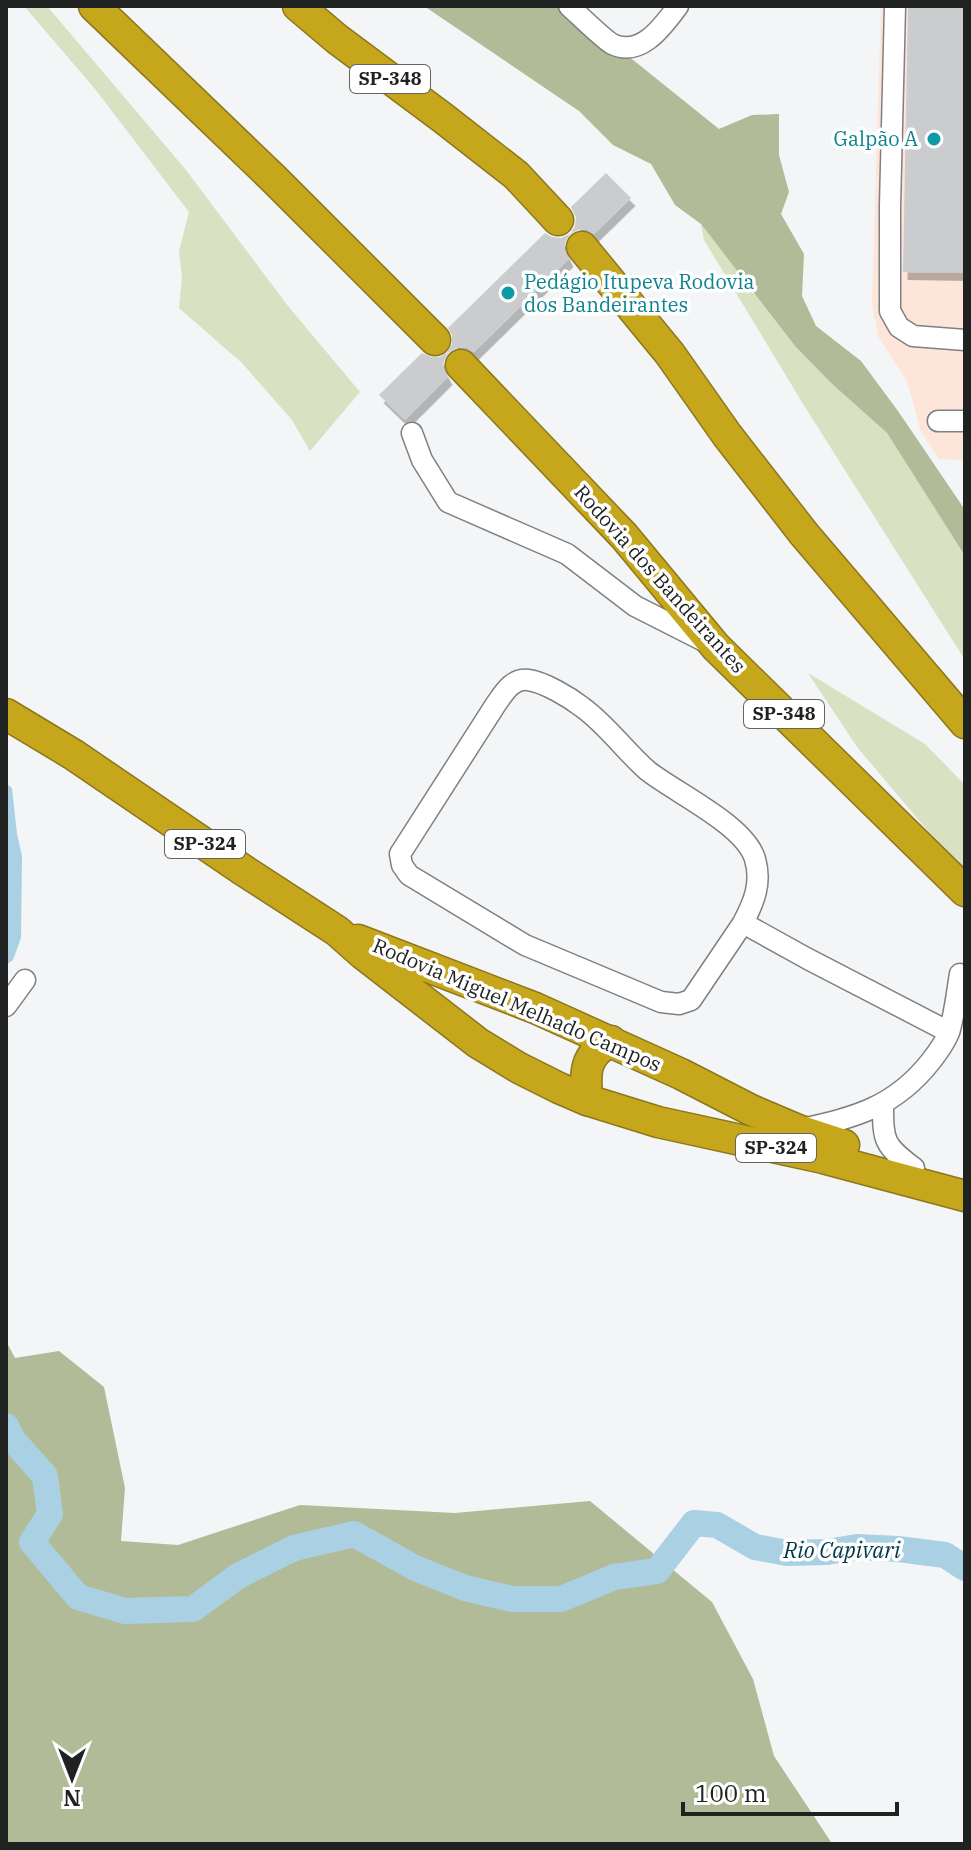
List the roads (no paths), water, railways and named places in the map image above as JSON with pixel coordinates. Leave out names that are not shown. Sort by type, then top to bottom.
[{"type":"highway","points":[[94,6],[435,340]]},
{"type":"highway","name":"SP-348","points":[[298,6],[516,175],[558,220]]},
{"type":"highway","points":[[582,247],[670,354],[727,435],[804,534],[965,723]]},
{"type":"highway","name":"Rodovia dos Bandeirantes","points":[[461,365],[624,536],[716,647],[965,891]]},
{"type":"highway","name":"Rodovia Miguel Melhado Campos","points":[[6,701],[74,755]]},
{"type":"highway","name":"Rodovia Miguel Melhado Campos","points":[[6,714],[74,755],[337,931],[478,1043],[519,1068],[587,1100],[658,1122],[846,1164],[965,1196]]},
{"type":"highway","name":"Rodovia Miguel Melhado Campos","points":[[337,931],[535,1008],[798,1130],[914,1168],[965,1181]]},
{"type":"highway","points":[[587,1100],[586,1083],[591,1058],[597,1048],[611,1041]]},
{"type":"street","points":[[569,6],[612,44],[628,47],[638,46],[649,39],[678,6]]},
{"type":"street","points":[[895,6],[890,311],[899,327],[913,336],[965,340]]},
{"type":"street","points":[[938,421],[965,421]]},
{"type":"street","points":[[412,433],[422,460],[448,502],[567,554],[635,606],[716,647]]},
{"type":"street","points":[[526,680],[553,689],[584,708],[647,770],[740,835],[755,857],[758,878],[754,901],[743,923],[691,1000],[679,1004],[661,1002],[525,945],[409,875],[402,865],[400,854],[496,704],[510,685],[526,680]]},
{"type":"street","points":[[743,923],[949,1032]]},
{"type":"street","points":[[798,1130],[842,1120],[883,1105],[920,1075],[949,1032],[960,974]]},
{"type":"street","points":[[6,1006],[25,980]]},
{"type":"street","points":[[883,1105],[883,1131],[887,1144],[914,1168]]},
{"type":"water","points":[[6,783],[12,788],[22,856],[21,938],[13,960],[6,965]]},
{"type":"waterway","name":"Rio Capivari","points":[[6,1426],[13,1440],[45,1476],[50,1514],[32,1542],[78,1597],[125,1611],[193,1609],[238,1576],[294,1548],[354,1534],[415,1568],[465,1588],[512,1599],[561,1599],[614,1577],[657,1571],[694,1523],[717,1525],[755,1547],[787,1553],[827,1552],[857,1547],[898,1549],[945,1555],[965,1568]]},
{"type":"place","name":"Galpão A","points":[[934,139]]},
{"type":"place","name":"Pedágio Itupeva Rodovia dos Bandeirantes","points":[[508,293]]}]
